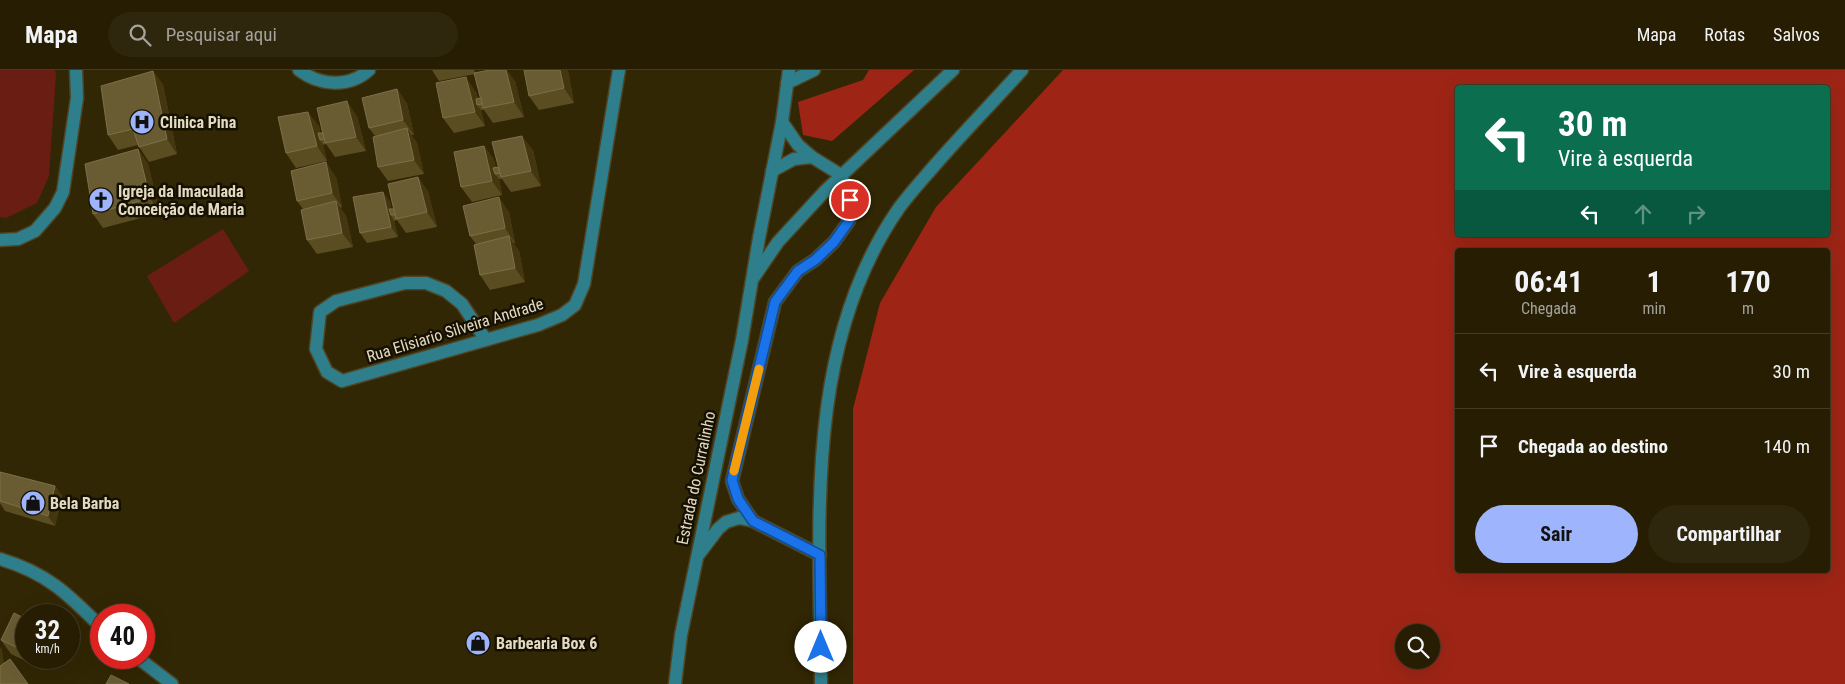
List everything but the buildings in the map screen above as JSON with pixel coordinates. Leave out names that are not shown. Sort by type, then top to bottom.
[{"type":"street","points":[[0,240],[18,239],[36,231],[55,208],[63,192],[77,98],[76,70]]},
{"type":"street","points":[[299,70],[312,79],[324,83],[342,82],[363,76],[369,70]]},
{"type":"street","name":"Rua Elisiario Silveira Andrade","points":[[486,340],[462,304],[446,291],[426,283],[405,283],[336,302],[320,312],[316,349],[327,372],[342,381],[486,340],[538,324],[562,314],[575,305],[584,284],[619,70]]},
{"type":"street","points":[[772,171],[782,122],[789,70]]},
{"type":"street","points":[[787,83],[814,70]]},
{"type":"street","points":[[751,280],[778,242],[841,175],[953,70]]},
{"type":"street","points":[[821,684],[820,555],[822,466],[826,410],[832,370],[842,332],[867,265],[899,208],[1022,70]]},
{"type":"street","points":[[753,521],[738,499],[732,480],[775,302],[798,271],[815,260],[834,242],[849,221],[850,200],[841,175],[812,157],[798,145],[782,122]]},
{"type":"street","points":[[772,171],[794,159],[812,157]]},
{"type":"street","name":"Estrada do Curralinho","points":[[671,683],[695,558],[742,340],[751,280],[772,171]]},
{"type":"street","points":[[695,558],[718,529],[726,522],[739,518],[753,521],[820,555]]},
{"type":"street","points":[[0,559],[22,566],[48,579],[73,599],[90,616]]},
{"type":"street","points":[[152,669],[172,684]]},
{"type":"shaded area","points":[[0,70],[55,70],[56,74],[49,176],[37,203],[6,218],[0,217]]},
{"type":"shaded area","points":[[869,70],[914,70],[832,141],[803,135],[798,102],[863,80]]},
{"type":"shaded area","points":[[1063,70],[1845,70],[1845,684],[853,684],[853,409],[880,303],[936,207]]},
{"type":"shaded area","points":[[223,229],[249,271],[174,323],[147,276]]},
{"type":"slow traffic","points":[[734,471],[759,369]]},
{"type":"place","name":"Clinica Pina","points":[[142,122]]},
{"type":"place","name":"Igreja da Imaculada Conceição de Maria","points":[[101,200]]},
{"type":"place","name":"Bela Barba","points":[[33,503]]},
{"type":"place","name":"Barbearia Box 6","points":[[478,643]]},
{"type":"route","points":[[821,647],[820,555],[753,521],[738,499],[732,480],[775,302],[798,271],[815,260],[834,242],[849,221],[850,200]]}]
